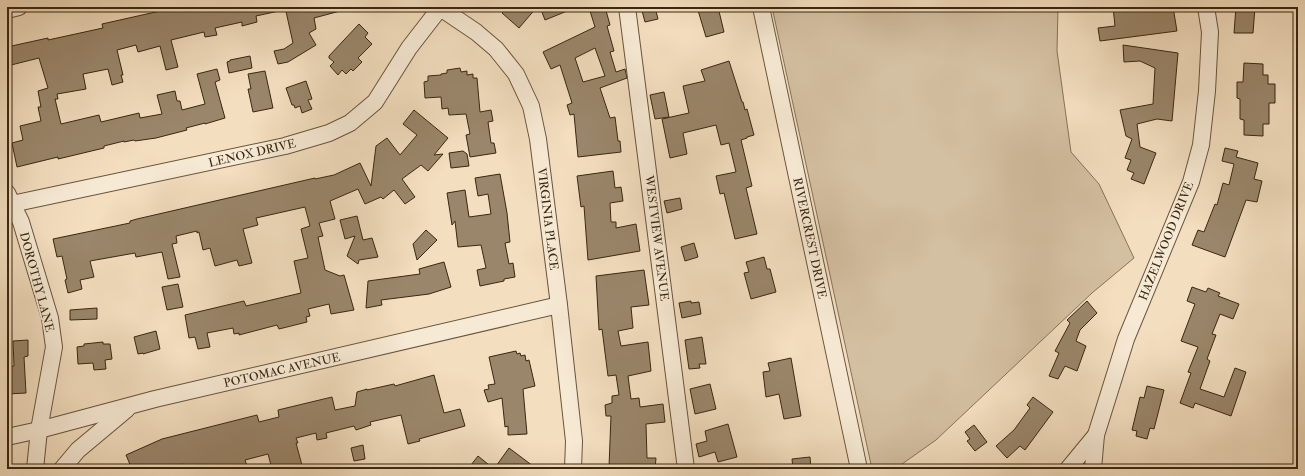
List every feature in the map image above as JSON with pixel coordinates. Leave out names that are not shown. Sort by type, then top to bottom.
[{"type":"street","points":[[7,10],[19,7]]},
{"type":"street","name":"LENOX DRIVE","points":[[9,200],[285,146],[329,133],[350,123],[375,102],[409,48],[440,7]]},
{"type":"street","name":"VIRGINIA PLACE","points":[[440,7],[476,32],[496,49],[516,74],[531,106],[538,139],[559,305],[574,441],[573,469]]},
{"type":"street","name":"WESTVIEW AVENUE","points":[[627,7],[686,469]]},
{"type":"street","name":"RIVERCREST DRIVE","points":[[761,7],[859,469]]},
{"type":"street","name":"HAZELWOOD DRIVE","points":[[1092,469],[1096,435],[1126,339],[1191,182],[1201,145],[1208,91],[1210,32],[1206,7]]},
{"type":"street","name":"DOROTHY LANE","points":[[9,200],[21,222],[50,318],[54,347],[39,430],[35,469]]},
{"type":"street","name":"POTOMAC AVENUE","points":[[7,437],[129,406],[559,305]]},
{"type":"street","points":[[62,469],[78,450],[129,406]]},
{"type":"street","points":[[1068,469],[1096,435]]},
{"type":"shaded area","points":[[772,7],[1058,7],[1057,51],[1071,152],[1099,184],[1134,258],[1092,293],[936,440],[895,469],[872,469]]},
{"type":"building","points":[[178,7],[278,7],[279,11],[256,16],[257,22],[242,26],[242,22],[215,28],[217,35],[205,37],[204,32],[171,40],[178,67],[166,70],[160,46],[138,52],[136,45],[117,50],[123,75],[121,75],[123,82],[112,85],[108,69],[83,74],[86,89],[57,94],[58,99],[55,99],[61,124],[99,115],[101,122],[139,113],[140,118],[162,114],[157,95],[175,91],[177,101],[180,101],[182,110],[205,104],[197,74],[217,69],[220,80],[215,82],[225,118],[186,128],[187,130],[156,138],[124,141],[104,146],[104,148],[17,167],[12,143],[23,140],[20,126],[41,121],[38,107],[41,107],[38,91],[48,88],[39,58],[7,66],[7,47],[103,28],[102,24]]},
{"type":"building","points":[[285,7],[339,7],[340,11],[314,18],[316,29],[309,33],[316,45],[288,62],[278,64],[274,51],[284,49],[293,43]]},
{"type":"building","points":[[507,7],[537,7],[519,28],[502,13]]},
{"type":"building","points":[[540,7],[577,7],[545,20]]},
{"type":"building","points":[[605,7],[610,25],[607,26],[614,51],[610,52],[616,72],[625,69],[627,78],[600,88],[610,118],[615,117],[621,152],[578,157],[574,114],[570,115],[567,105],[572,103],[560,65],[551,69],[543,52],[595,27],[590,11]],"holes":[[[595,48],[605,76],[583,82],[575,58]]]},
{"type":"building","points":[[641,7],[655,7],[658,19],[645,22]]},
{"type":"building","points":[[697,7],[718,7],[724,32],[706,37]]},
{"type":"building","points":[[1113,7],[1150,7],[1151,10],[1173,7],[1177,31],[1100,41],[1098,28],[1115,26]]},
{"type":"building","points":[[1236,7],[1255,7],[1253,33],[1234,33]]},
{"type":"building","points":[[359,24],[368,33],[365,37],[372,44],[358,58],[362,62],[353,71],[351,69],[346,74],[342,70],[338,75],[330,66],[334,62],[329,58],[329,56]]},
{"type":"building","points":[[1123,45],[1178,53],[1172,121],[1157,119],[1137,124],[1140,147],[1156,153],[1144,184],[1131,179],[1134,173],[1127,170],[1131,160],[1125,158],[1132,139],[1126,136],[1120,110],[1153,104],[1155,68],[1140,61],[1124,62]]},
{"type":"building","points":[[250,56],[252,68],[229,73],[227,62]]},
{"type":"building","points":[[729,61],[745,110],[747,109],[754,135],[741,140],[752,186],[746,188],[757,234],[735,239],[724,193],[720,194],[716,176],[736,172],[729,143],[721,145],[716,125],[683,133],[687,154],[670,158],[662,119],[689,113],[683,86],[705,81],[701,70]]},
{"type":"building","points":[[1244,63],[1263,64],[1263,75],[1268,75],[1268,84],[1275,84],[1275,103],[1269,103],[1269,124],[1263,124],[1263,136],[1244,135],[1244,120],[1240,119],[1240,99],[1237,98],[1237,82],[1243,82]]},
{"type":"building","points":[[460,68],[461,72],[467,71],[467,75],[473,74],[473,78],[477,78],[480,112],[491,110],[493,121],[488,122],[491,143],[494,143],[496,153],[470,157],[466,135],[470,134],[466,114],[449,115],[448,108],[442,109],[441,97],[425,98],[424,82],[428,81],[428,76],[441,75],[447,73],[447,70]]},
{"type":"building","points":[[265,71],[273,108],[253,112],[248,89],[251,89],[248,74]]},
{"type":"building","points":[[306,81],[312,99],[308,100],[312,109],[302,113],[300,106],[295,108],[294,105],[292,105],[286,88]]},
{"type":"building","points":[[664,92],[669,117],[655,119],[650,95]]},
{"type":"building","points":[[414,110],[448,138],[434,155],[443,154],[428,171],[421,165],[402,179],[415,197],[405,204],[394,190],[383,199],[381,197],[365,204],[358,189],[330,201],[335,219],[319,223],[323,236],[318,237],[325,270],[340,276],[344,275],[354,310],[331,314],[329,304],[308,309],[310,316],[306,317],[307,322],[279,329],[277,325],[239,335],[239,333],[234,334],[233,328],[207,333],[210,347],[198,349],[195,337],[189,338],[185,315],[244,301],[246,306],[301,293],[294,261],[308,258],[301,229],[310,226],[305,207],[256,218],[258,225],[243,229],[252,263],[239,266],[237,260],[215,266],[210,248],[203,250],[199,232],[197,233],[197,231],[176,236],[177,243],[172,244],[180,277],[168,279],[162,252],[136,257],[135,253],[90,261],[94,277],[80,280],[82,289],[68,293],[65,280],[67,279],[62,256],[57,257],[53,239],[130,223],[130,221],[137,219],[315,178],[334,175],[360,163],[371,186],[376,146],[387,138],[400,155],[417,135],[403,124]]},
{"type":"building","points":[[1225,148],[1238,151],[1236,157],[1258,163],[1254,179],[1262,181],[1257,202],[1246,200],[1225,257],[1192,245],[1198,230],[1204,232],[1215,204],[1217,205],[1223,183],[1229,185],[1234,164],[1222,161]]},
{"type":"building","points":[[463,151],[467,154],[469,166],[451,168],[449,153]]},
{"type":"building","points":[[613,171],[615,188],[621,187],[623,201],[610,203],[611,222],[616,222],[616,228],[636,224],[640,251],[588,260],[584,206],[581,207],[577,176]]},
{"type":"building","points":[[500,174],[507,213],[510,242],[505,243],[509,264],[513,263],[515,277],[480,286],[477,270],[486,268],[481,245],[458,247],[455,221],[452,225],[447,193],[465,190],[469,217],[491,214],[488,194],[478,196],[475,178]]},
{"type":"building","points":[[680,198],[682,209],[667,213],[664,201]]},
{"type":"building","points":[[357,216],[363,240],[372,238],[378,257],[359,260],[358,264],[347,256],[355,236],[345,239],[340,220]]},
{"type":"building","points":[[426,230],[437,240],[417,260],[413,244]]},
{"type":"building","points":[[694,243],[698,257],[685,261],[681,247]]},
{"type":"building","points":[[764,257],[767,269],[770,269],[776,292],[751,299],[744,273],[749,272],[746,262]]},
{"type":"building","points":[[444,262],[451,287],[429,294],[381,300],[382,305],[366,308],[368,281],[420,274],[419,269]]},
{"type":"building","points":[[644,270],[649,305],[631,307],[633,328],[618,331],[621,346],[648,342],[651,371],[628,376],[631,399],[639,398],[640,407],[663,404],[665,422],[646,424],[647,458],[656,458],[655,469],[609,467],[611,416],[606,416],[605,405],[612,403],[612,396],[619,395],[616,375],[608,376],[602,329],[599,330],[596,276]]},
{"type":"building","points":[[178,284],[183,307],[167,310],[162,287]]},
{"type":"building","points":[[1192,287],[1206,292],[1208,288],[1220,293],[1218,296],[1239,304],[1233,319],[1220,314],[1212,334],[1216,335],[1207,359],[1210,361],[1200,389],[1224,397],[1235,368],[1246,372],[1231,416],[1195,403],[1193,408],[1180,403],[1191,373],[1188,372],[1198,347],[1181,341],[1195,304],[1187,301]]},
{"type":"building","points":[[691,301],[691,303],[699,302],[701,314],[682,318],[679,303]]},
{"type":"building","points":[[1087,301],[1097,313],[1080,330],[1076,341],[1086,346],[1077,371],[1065,366],[1058,379],[1049,376],[1059,353],[1055,351],[1070,323],[1067,320]]},
{"type":"building","points":[[97,308],[97,319],[70,320],[70,310]]},
{"type":"building","points":[[156,331],[160,349],[138,354],[134,337]]},
{"type":"building","points":[[702,337],[706,364],[699,364],[700,368],[689,369],[685,340]]},
{"type":"building","points":[[28,340],[28,356],[24,357],[26,393],[7,394],[7,367],[14,366],[13,341]]},
{"type":"building","points":[[103,342],[103,344],[110,344],[112,359],[105,360],[106,369],[94,370],[93,363],[78,364],[77,347],[84,346],[84,344]]},
{"type":"building","points":[[516,351],[517,354],[520,353],[521,356],[525,355],[526,361],[529,360],[535,386],[523,389],[527,434],[508,435],[508,426],[505,427],[502,398],[488,402],[484,390],[489,389],[488,385],[495,384],[489,357]]},
{"type":"building","points":[[791,358],[801,416],[784,419],[779,394],[766,397],[763,372],[770,371],[768,363]]},
{"type":"building","points":[[434,375],[444,413],[460,409],[465,426],[419,439],[420,441],[408,444],[401,415],[370,422],[371,425],[356,430],[354,426],[326,433],[327,438],[317,440],[316,433],[296,438],[303,469],[272,469],[268,454],[245,460],[248,469],[184,469],[183,464],[164,469],[132,469],[126,455],[162,439],[257,415],[259,422],[279,417],[278,410],[332,397],[335,410],[355,406],[357,392],[394,384],[395,386]]},
{"type":"building","points":[[710,384],[716,409],[695,414],[690,389]]},
{"type":"building","points":[[1147,386],[1164,390],[1154,429],[1150,428],[1147,439],[1136,436],[1137,431],[1132,430],[1140,397],[1144,398]]},
{"type":"building","points":[[1033,397],[1053,412],[1025,450],[1020,446],[1007,458],[996,446],[1014,430],[1030,408],[1027,405]]},
{"type":"building","points":[[728,424],[737,457],[718,462],[715,452],[699,457],[696,444],[707,441],[705,431]]},
{"type":"building","points":[[974,425],[987,442],[975,451],[967,441],[970,439],[965,432]]},
{"type":"building","points":[[363,445],[365,459],[354,461],[351,448]]},
{"type":"building","points":[[509,448],[537,469],[494,469]]},
{"type":"building","points":[[478,456],[494,469],[477,469],[471,465]]},
{"type":"building","points":[[810,457],[811,469],[793,469],[792,459]]}]
